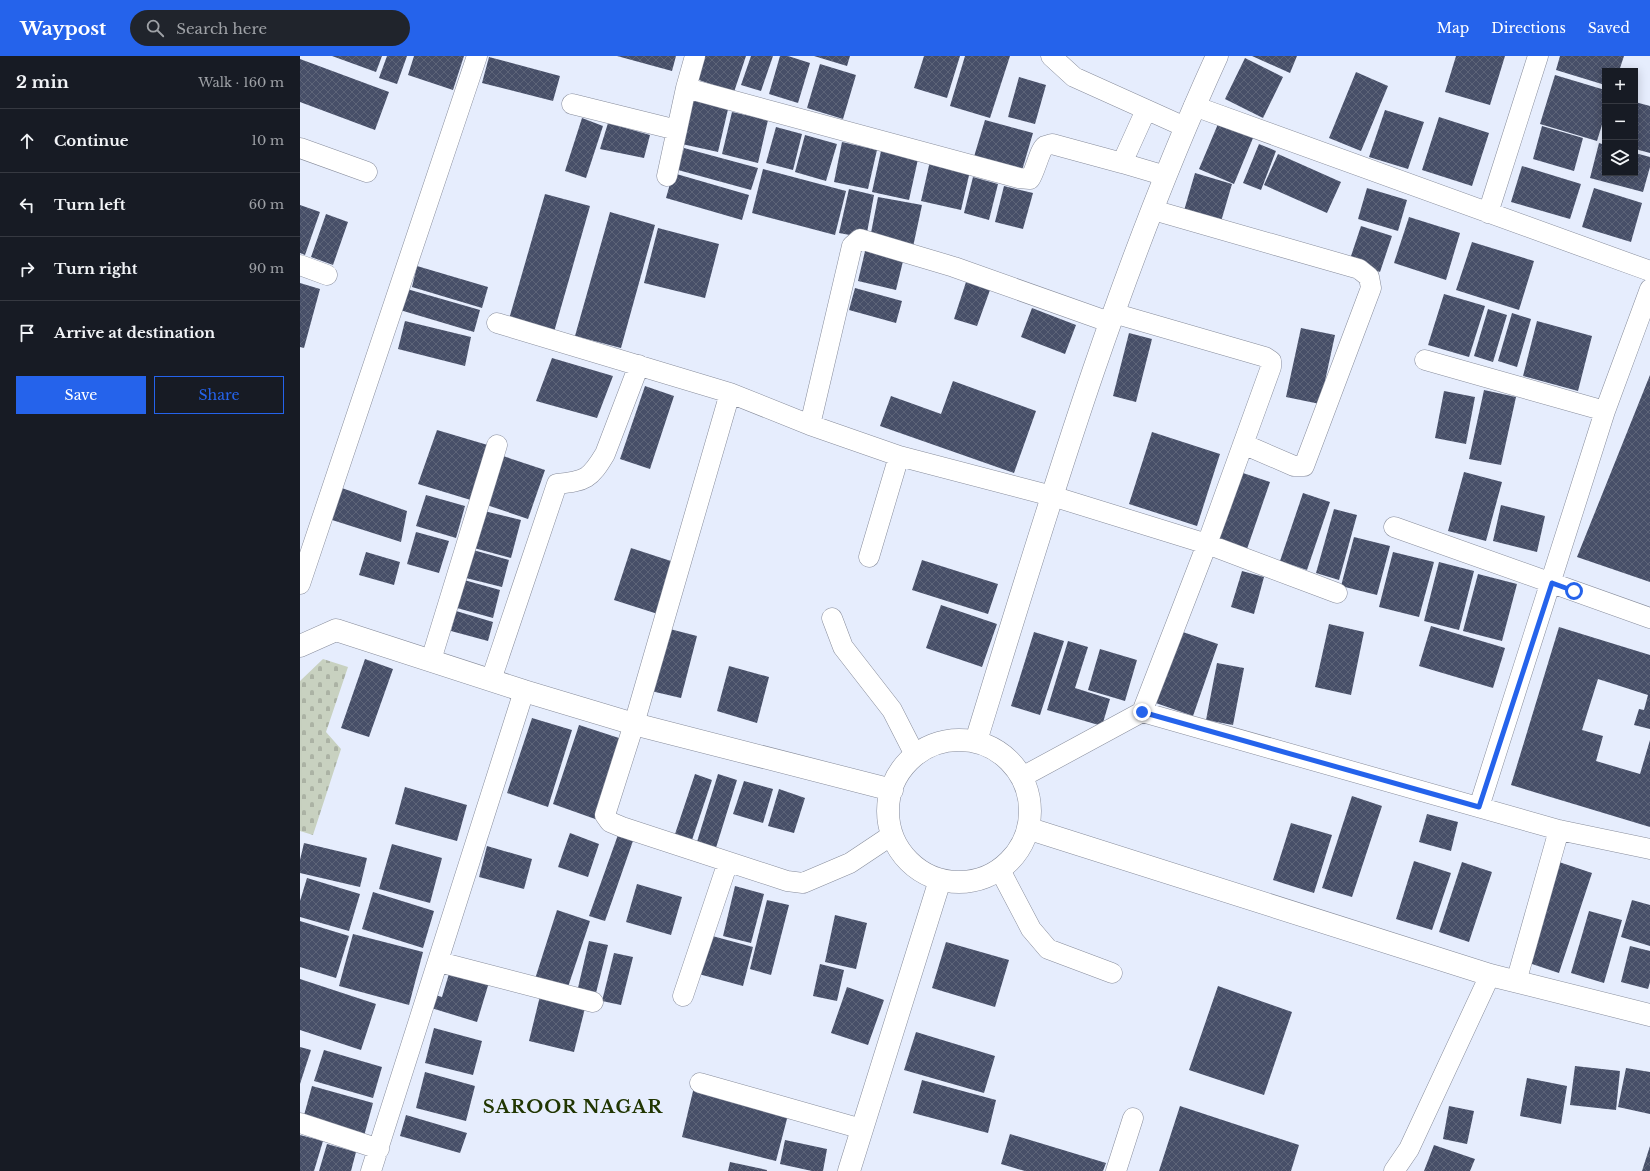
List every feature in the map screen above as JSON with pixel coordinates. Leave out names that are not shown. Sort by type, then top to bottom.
[{"type":"street","points":[[300,584],[477,56]]},
{"type":"street","points":[[667,176],[686,88],[695,56]]},
{"type":"street","points":[[1052,56],[1074,77],[1185,127]]},
{"type":"street","points":[[976,742],[1052,496],[1111,318],[1185,127],[1217,56]]},
{"type":"street","points":[[1488,213],[1538,56]]},
{"type":"street","points":[[686,88],[1019,178],[1030,179],[1035,172],[1041,151],[1045,146],[1052,144],[1166,176]]},
{"type":"street","points":[[572,104],[677,130]]},
{"type":"street","points":[[1194,106],[1650,271]]},
{"type":"street","points":[[1122,163],[1146,110]]},
{"type":"street","points":[[300,148],[367,172]]},
{"type":"street","points":[[1153,210],[1359,270],[1369,277],[1371,288],[1304,466],[1294,466],[1243,444]]},
{"type":"street","points":[[810,425],[852,246],[860,239],[954,267],[1111,318],[1265,357],[1271,361],[1271,367],[1207,544],[1142,712],[1022,776]]},
{"type":"street","points":[[300,265],[327,275]]},
{"type":"street","points":[[1479,807],[1552,583],[1605,411],[1650,289]]},
{"type":"street","points":[[497,323],[730,393],[810,425],[899,456],[1052,496],[1207,544],[1337,593]]},
{"type":"street","points":[[1425,360],[1605,411]]},
{"type":"street","points":[[491,680],[557,484],[575,482],[589,477],[597,467],[605,454],[639,366]]},
{"type":"street","points":[[730,393],[634,724],[604,816],[610,822],[728,862],[787,881],[804,883],[850,863],[892,835]]},
{"type":"street","points":[[431,660],[497,445]]},
{"type":"street","points":[[868,557],[899,456]]},
{"type":"street","points":[[1394,527],[1650,618]]},
{"type":"street","points":[[832,618],[842,648],[892,710],[915,755]]},
{"type":"street","points":[[300,646],[336,630],[431,660],[524,692],[634,724],[892,790]]},
{"type":"street","points":[[371,1171],[524,692]]},
{"type":"street","points":[[1142,712],[1558,830],[1650,849]]},
{"type":"street","points":[[954,740],[976,742],[997,750],[1014,765],[1022,776],[1030,829],[1021,850],[1006,867],[986,878],[963,883],[940,880],[920,871],[903,855],[892,835],[888,812],[892,790],[901,771],[915,755],[934,745],[954,740]]},
{"type":"street","points":[[1030,829],[1490,976],[1650,1015]]},
{"type":"street","points":[[1516,982],[1558,830]]},
{"type":"street","points":[[683,996],[728,862]]},
{"type":"street","points":[[1000,870],[1031,929],[1048,949],[1112,973]]},
{"type":"street","points":[[849,1171],[940,880]]},
{"type":"street","points":[[439,962],[593,1002]]},
{"type":"street","points":[[1394,1171],[1408,1149],[1490,976]]},
{"type":"street","points":[[700,1083],[862,1129]]},
{"type":"street","points":[[1116,1171],[1133,1118]]},
{"type":"street","points":[[300,1123],[378,1149]]},
{"type":"green space","points":[[323,659],[348,667],[326,732],[341,749],[313,835],[300,831],[300,681]]},
{"type":"building","points":[[332,56],[382,56],[376,72]]},
{"type":"building","points":[[387,56],[407,56],[397,84],[379,78]]},
{"type":"building","points":[[414,56],[464,56],[453,90],[408,75]]},
{"type":"building","points":[[617,56],[676,56],[672,71]]},
{"type":"building","points":[[704,56],[746,56],[734,92],[696,79]]},
{"type":"building","points":[[751,56],[773,56],[761,91],[741,85]]},
{"type":"building","points":[[780,56],[788,56],[810,63],[798,103],[769,94]]},
{"type":"building","points":[[814,56],[850,56],[847,66]]},
{"type":"building","points":[[924,56],[960,56],[947,98],[914,88]]},
{"type":"building","points":[[965,56],[1010,56],[990,118],[950,106]]},
{"type":"building","points":[[1252,56],[1297,56],[1290,73]]},
{"type":"building","points":[[1456,56],[1505,56],[1490,105],[1445,92]]},
{"type":"building","points":[[1560,56],[1624,56],[1620,68],[1602,68],[1602,84],[1556,70]]},
{"type":"building","points":[[489,57],[560,76],[553,101],[482,83]]},
{"type":"building","points":[[1245,58],[1283,77],[1263,118],[1225,99]]},
{"type":"building","points":[[300,59],[389,92],[375,130],[300,102]]},
{"type":"building","points":[[820,64],[856,75],[843,119],[807,108]]},
{"type":"building","points":[[1356,72],[1388,86],[1361,151],[1329,138]]},
{"type":"building","points":[[1555,75],[1602,89],[1602,125],[1597,141],[1540,124]]},
{"type":"building","points":[[1019,77],[1046,85],[1035,124],[1008,117]]},
{"type":"building","points":[[693,97],[729,105],[718,152],[682,144]]},
{"type":"building","points":[[1638,103],[1650,106],[1650,153],[1638,150]]},
{"type":"building","points":[[1385,110],[1424,122],[1408,169],[1369,157]]},
{"type":"building","points":[[732,112],[768,120],[758,163],[722,154]]},
{"type":"building","points":[[1439,117],[1489,133],[1472,186],[1422,170]]},
{"type":"building","points":[[582,118],[603,126],[586,178],[565,171]]},
{"type":"building","points":[[985,120],[1033,133],[1021,174],[973,160]]},
{"type":"building","points":[[608,123],[650,135],[644,158],[600,149]]},
{"type":"building","points":[[1218,124],[1253,138],[1234,184],[1199,169]]},
{"type":"building","points":[[1542,126],[1583,138],[1574,171],[1533,159]]},
{"type":"building","points":[[776,127],[802,134],[793,170],[766,163]]},
{"type":"building","points":[[805,135],[837,144],[826,181],[795,172]]},
{"type":"building","points":[[842,142],[877,150],[868,189],[834,182]]},
{"type":"building","points":[[1599,143],[1602,144],[1602,176],[1638,176],[1638,154],[1650,157],[1650,167],[1643,192],[1590,178]]},
{"type":"building","points":[[1259,144],[1276,151],[1261,190],[1243,183]]},
{"type":"building","points":[[684,148],[758,168],[751,190],[678,170]]},
{"type":"building","points":[[881,151],[918,159],[909,200],[872,192]]},
{"type":"building","points":[[1278,154],[1341,182],[1327,213],[1264,185]]},
{"type":"building","points":[[930,161],[970,171],[961,210],[921,201]]},
{"type":"building","points":[[1522,166],[1581,184],[1570,219],[1511,202]]},
{"type":"building","points":[[763,169],[846,191],[835,235],[752,213]]},
{"type":"building","points":[[673,173],[749,195],[742,220],[666,198]]},
{"type":"building","points":[[1195,173],[1232,184],[1220,225],[1183,214]]},
{"type":"building","points":[[973,177],[998,184],[989,220],[964,213]]},
{"type":"building","points":[[1004,186],[1033,193],[1023,229],[995,222]]},
{"type":"building","points":[[1367,188],[1407,200],[1398,231],[1358,219]]},
{"type":"building","points":[[1594,188],[1642,203],[1631,242],[1582,227]]},
{"type":"building","points":[[849,189],[874,195],[866,238],[839,233]]},
{"type":"building","points":[[545,194],[590,206],[554,332],[509,319]]},
{"type":"building","points":[[878,197],[922,205],[913,247],[870,238]]},
{"type":"building","points":[[300,205],[320,212],[305,255],[300,253]]},
{"type":"building","points":[[610,212],[655,225],[621,348],[575,336]]},
{"type":"building","points":[[326,214],[348,222],[333,265],[311,257]]},
{"type":"building","points":[[1409,217],[1460,233],[1446,280],[1394,263]]},
{"type":"building","points":[[1361,226],[1392,236],[1380,272],[1349,262]]},
{"type":"building","points":[[658,228],[719,244],[705,298],[644,283]]},
{"type":"building","points":[[1472,242],[1534,261],[1519,310],[1456,290]]},
{"type":"building","points":[[866,247],[904,257],[896,290],[858,281]]},
{"type":"building","points":[[417,266],[488,287],[482,308],[412,287]]},
{"type":"building","points":[[966,282],[990,290],[977,326],[954,319]]},
{"type":"building","points":[[300,283],[320,289],[304,348],[300,347]]},
{"type":"building","points":[[855,288],[902,301],[896,323],[849,310]]},
{"type":"building","points":[[407,289],[480,310],[474,332],[400,310]]},
{"type":"building","points":[[1444,294],[1485,306],[1469,357],[1428,345]]},
{"type":"building","points":[[1032,308],[1076,325],[1065,354],[1021,337]]},
{"type":"building","points":[[1488,309],[1507,315],[1493,362],[1474,356]]},
{"type":"building","points":[[1512,313],[1531,319],[1517,367],[1498,361]]},
{"type":"building","points":[[405,321],[471,337],[465,366],[398,349]]},
{"type":"building","points":[[1537,321],[1592,336],[1578,391],[1523,376]]},
{"type":"building","points":[[1301,328],[1335,335],[1320,404],[1286,397]]},
{"type":"building","points":[[1129,333],[1152,339],[1136,402],[1113,396]]},
{"type":"building","points":[[552,358],[613,376],[597,418],[536,401]]},
{"type":"building","points":[[1650,375],[1650,582],[1577,557]]},
{"type":"building","points":[[953,381],[1036,411],[1014,473],[880,426],[891,396],[941,414]]},
{"type":"building","points":[[645,386],[674,396],[650,469],[620,459]]},
{"type":"building","points":[[1484,390],[1516,397],[1501,465],[1469,459]]},
{"type":"building","points":[[1444,391],[1475,397],[1466,444],[1435,438]]},
{"type":"building","points":[[437,430],[491,446],[474,501],[418,484]]},
{"type":"building","points":[[1152,432],[1220,454],[1197,526],[1129,504]]},
{"type":"building","points":[[500,455],[545,470],[528,519],[484,504]]},
{"type":"building","points":[[1464,472],[1502,482],[1486,541],[1448,531]]},
{"type":"building","points":[[1243,473],[1270,482],[1247,549],[1219,539]]},
{"type":"building","points":[[339,487],[407,511],[401,542],[329,519]]},
{"type":"building","points":[[1303,493],[1330,502],[1307,570],[1280,561]]},
{"type":"building","points":[[426,495],[465,506],[456,538],[416,526]]},
{"type":"building","points":[[1501,505],[1545,516],[1537,552],[1493,541]]},
{"type":"building","points":[[1334,509],[1357,515],[1339,580],[1316,573]]},
{"type":"building","points":[[484,511],[521,520],[511,558],[474,548]]},
{"type":"building","points":[[416,532],[449,541],[439,573],[407,564]]},
{"type":"building","points":[[1354,537],[1390,546],[1377,595],[1341,586]]},
{"type":"building","points":[[631,548],[677,563],[661,615],[614,600]]},
{"type":"building","points":[[473,550],[509,560],[502,587],[466,578]]},
{"type":"building","points":[[366,552],[400,562],[394,585],[359,575]]},
{"type":"building","points":[[1393,552],[1434,562],[1419,617],[1379,607]]},
{"type":"building","points":[[922,560],[998,584],[988,614],[912,590]]},
{"type":"building","points":[[1439,562],[1474,571],[1459,630],[1424,621]]},
{"type":"building","points":[[1242,571],[1264,577],[1254,614],[1231,607]]},
{"type":"building","points":[[1478,574],[1517,584],[1502,641],[1463,631]]},
{"type":"building","points":[[464,580],[500,590],[493,618],[457,608]]},
{"type":"building","points":[[941,605],[997,624],[982,667],[926,648]]},
{"type":"building","points":[[456,611],[493,622],[488,641],[451,631]]},
{"type":"building","points":[[1329,624],[1364,632],[1351,695],[1315,687]]},
{"type":"building","points":[[1431,626],[1505,648],[1493,688],[1419,666]]},
{"type":"building","points":[[1559,627],[1650,655],[1650,729],[1634,725],[1639,709],[1644,710],[1648,695],[1598,679],[1582,730],[1603,736],[1596,761],[1640,774],[1650,740],[1650,827],[1511,785]]},
{"type":"building","points":[[666,628],[697,636],[681,698],[651,691]]},
{"type":"building","points":[[1177,630],[1218,644],[1193,716],[1153,702]]},
{"type":"building","points":[[1034,632],[1064,641],[1040,715],[1011,706]]},
{"type":"building","points":[[1068,641],[1088,647],[1075,688],[1110,699],[1102,726],[1047,710]]},
{"type":"building","points":[[1100,649],[1137,660],[1125,701],[1088,690]]},
{"type":"building","points":[[365,659],[393,669],[369,737],[341,728]]},
{"type":"building","points":[[1217,663],[1244,668],[1233,725],[1206,720]]},
{"type":"building","points":[[729,666],[769,677],[757,723],[717,711]]},
{"type":"building","points":[[532,718],[572,730],[548,807],[507,793]]},
{"type":"building","points":[[579,725],[622,739],[598,820],[553,804]]},
{"type":"building","points":[[695,774],[712,780],[691,843],[674,837]]},
{"type":"building","points":[[718,774],[737,780],[715,851],[696,845]]},
{"type":"building","points":[[744,781],[773,789],[763,823],[733,814]]},
{"type":"building","points":[[405,787],[467,805],[457,841],[395,824]]},
{"type":"building","points":[[779,789],[805,798],[794,833],[768,826]]},
{"type":"building","points":[[1352,796],[1382,806],[1352,897],[1322,888]]},
{"type":"building","points":[[1427,814],[1458,822],[1451,851],[1419,842]]},
{"type":"building","points":[[1291,823],[1332,835],[1314,893],[1273,880]]},
{"type":"building","points":[[619,832],[634,838],[605,921],[589,916]]},
{"type":"building","points":[[570,833],[599,844],[588,877],[558,867]]},
{"type":"building","points":[[304,843],[367,858],[360,887],[300,873],[300,860]]},
{"type":"building","points":[[392,844],[442,858],[430,903],[379,889]]},
{"type":"building","points":[[487,846],[532,859],[524,889],[479,877]]},
{"type":"building","points":[[1414,861],[1451,873],[1432,930],[1396,919]]},
{"type":"building","points":[[1462,862],[1492,872],[1469,942],[1439,932]]},
{"type":"building","points":[[1559,862],[1592,873],[1559,973],[1526,962]]},
{"type":"building","points":[[307,878],[360,894],[349,931],[300,917],[300,901]]},
{"type":"building","points":[[637,884],[682,897],[671,935],[626,922]]},
{"type":"building","points":[[735,886],[764,894],[751,943],[723,936]]},
{"type":"building","points":[[373,892],[434,911],[423,948],[362,929]]},
{"type":"building","points":[[767,900],[789,905],[771,975],[750,969]]},
{"type":"building","points":[[1632,900],[1650,905],[1650,946],[1621,937]]},
{"type":"building","points":[[557,910],[590,921],[567,990],[535,979]]},
{"type":"building","points":[[1589,911],[1622,920],[1604,983],[1571,973]]},
{"type":"building","points":[[835,915],[867,923],[856,969],[825,962]]},
{"type":"building","points":[[300,921],[349,936],[336,978],[300,967]]},
{"type":"building","points":[[353,934],[423,952],[409,1005],[339,986]]},
{"type":"building","points":[[705,934],[753,947],[743,986],[695,973]]},
{"type":"building","points":[[589,941],[608,945],[595,997],[577,992]]},
{"type":"building","points":[[946,942],[1009,960],[995,1007],[932,988]]},
{"type":"building","points":[[1630,946],[1650,951],[1650,982],[1648,989],[1621,982]]},
{"type":"building","points":[[614,953],[633,957],[621,1005],[602,1001]]},
{"type":"building","points":[[820,964],[844,970],[837,1001],[813,996]]},
{"type":"building","points":[[451,967],[490,979],[477,1022],[428,1007],[432,994],[442,997]]},
{"type":"building","points":[[300,979],[376,1004],[361,1050],[300,1030]]},
{"type":"building","points":[[1218,986],[1292,1012],[1264,1095],[1189,1070]]},
{"type":"building","points":[[847,987],[884,1000],[868,1045],[831,1033]]},
{"type":"building","points":[[540,996],[585,1008],[574,1052],[529,1041]]},
{"type":"building","points":[[434,1028],[482,1041],[473,1075],[425,1063]]},
{"type":"building","points":[[916,1032],[995,1056],[984,1093],[904,1070]]},
{"type":"building","points":[[300,1047],[311,1050],[300,1084]]},
{"type":"building","points":[[324,1050],[382,1067],[373,1098],[314,1081]]},
{"type":"building","points":[[1575,1066],[1620,1071],[1616,1110],[1570,1105]]},
{"type":"building","points":[[1626,1068],[1650,1072],[1650,1114],[1618,1107]]},
{"type":"building","points":[[425,1072],[475,1086],[466,1121],[416,1108]]},
{"type":"building","points":[[1527,1078],[1567,1086],[1561,1124],[1520,1116]]},
{"type":"building","points":[[922,1080],[996,1100],[988,1133],[913,1113]]},
{"type":"building","points":[[312,1086],[373,1103],[364,1136],[303,1119]]},
{"type":"building","points":[[694,1087],[789,1111],[776,1161],[682,1137]]},
{"type":"building","points":[[1180,1106],[1299,1145],[1291,1171],[1159,1171]]},
{"type":"building","points":[[1449,1106],[1474,1111],[1467,1144],[1443,1139]]},
{"type":"building","points":[[406,1115],[467,1133],[460,1153],[400,1136]]},
{"type":"building","points":[[1010,1134],[1106,1163],[1103,1171],[1025,1171],[1001,1164]]},
{"type":"building","points":[[300,1135],[323,1141],[314,1171],[300,1171]]},
{"type":"building","points":[[785,1140],[827,1149],[823,1171],[812,1171],[780,1164]]},
{"type":"building","points":[[327,1144],[356,1152],[351,1171],[319,1171]]},
{"type":"building","points":[[1434,1145],[1475,1159],[1470,1171],[1424,1171]]},
{"type":"building","points":[[1650,1146],[1650,1171],[1642,1171]]},
{"type":"building","points":[[730,1162],[767,1170],[767,1171],[728,1171]]},
{"type":"district","name":"SAROOR NAGAR","points":[[573,1107]]},
{"type":"route","points":[[1142,712],[1479,807],[1552,583],[1574,591]]}]
